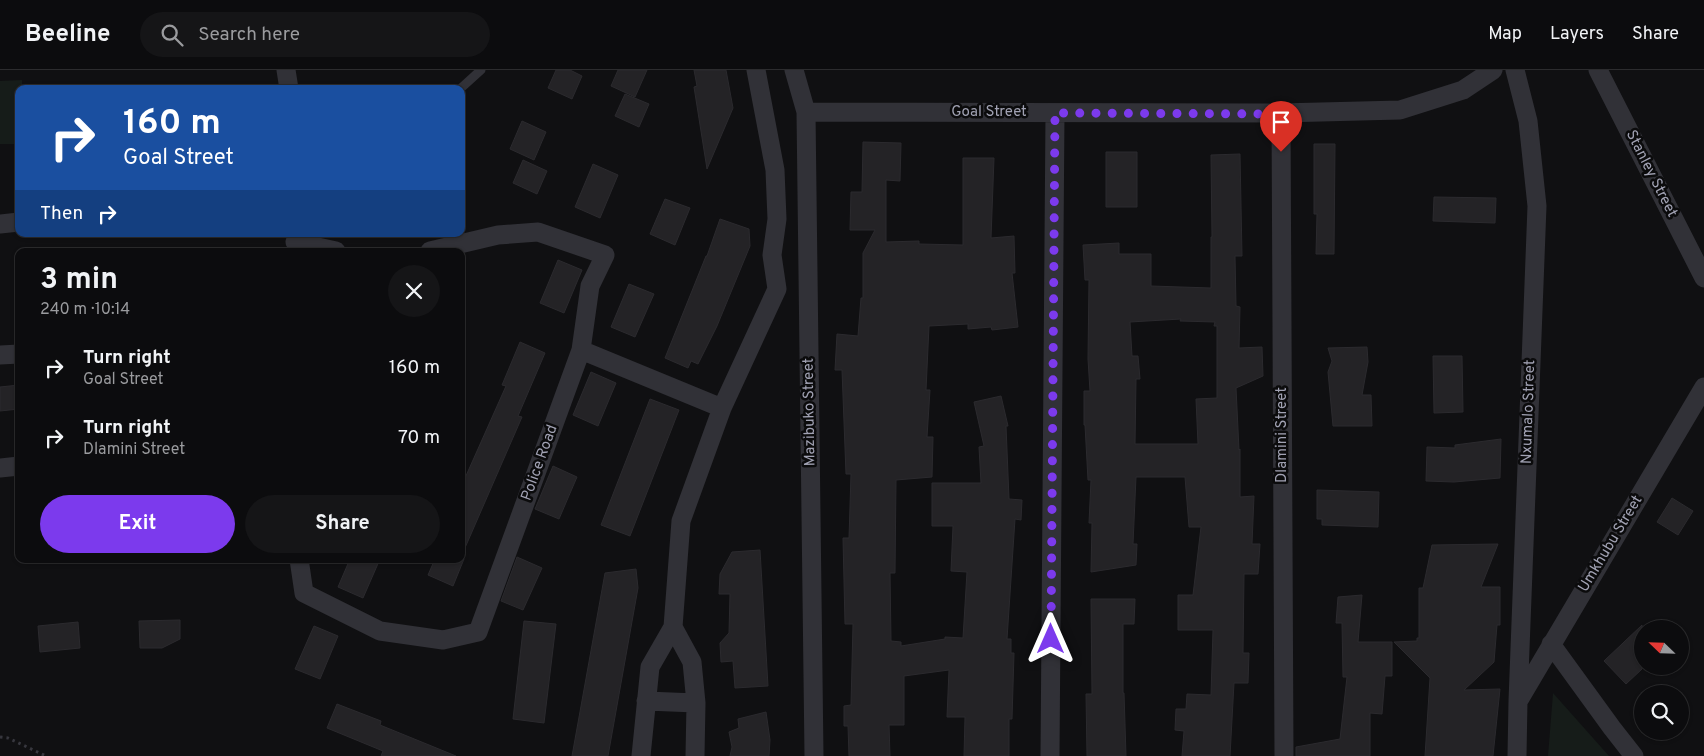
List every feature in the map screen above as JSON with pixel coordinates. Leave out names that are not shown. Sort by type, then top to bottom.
[{"type":"street","points":[[286,70],[288,85]]},
{"type":"street","points":[[641,756],[650,667],[673,627],[681,522],[722,408],[777,289],[772,255],[777,220],[775,170],[756,70]]},
{"type":"street","name":"Mazibuko Street","points":[[794,70],[806,112],[814,756]]},
{"type":"street","name":"Goal Street","points":[[806,112],[1281,114],[1400,110],[1463,90],[1493,70]]},
{"type":"street","name":"Nxumalo Street","points":[[1515,70],[1528,121],[1537,206],[1517,756]]},
{"type":"street","name":"Stanley Street","points":[[1598,70],[1704,278]]},
{"type":"street","points":[[1050,756],[1055,113]]},
{"type":"street","name":"Dlamini Street","points":[[1281,114],[1284,756]]},
{"type":"street","points":[[0,224],[15,222]]},
{"type":"street","name":"Police Road","points":[[300,563],[304,593],[380,631],[443,640],[478,632],[581,350],[590,286],[605,255],[538,232],[498,236],[444,248]]},
{"type":"street","points":[[297,240],[325,248]]},
{"type":"street","points":[[581,350],[722,408]]},
{"type":"street","points":[[0,356],[15,354]]},
{"type":"street","name":"Umkhubu Street","points":[[1518,701],[1704,387]]},
{"type":"street","points":[[0,468],[15,466]]},
{"type":"street","points":[[673,627],[692,662],[696,703],[696,756]]},
{"type":"street","points":[[1552,644],[1634,756]]},
{"type":"street","points":[[646,701],[696,703]]},
{"type":"lane","points":[[464,85],[478,71]]},
{"type":"path","points":[[0,738],[8,738],[46,756]]},
{"type":"shaded area","points":[[22,80],[22,85],[15,85],[15,144],[0,144],[0,81]]},
{"type":"shaded area","points":[[1553,693],[1609,756],[1548,756]]},
{"type":"building","points":[[556,70],[570,70],[582,76],[572,99],[548,88]]},
{"type":"building","points":[[618,70],[647,70],[635,97],[611,86]]},
{"type":"building","points":[[694,70],[726,70],[733,108],[707,169],[694,87],[697,86]]},
{"type":"building","points":[[625,94],[649,104],[639,127],[615,116]]},
{"type":"building","points":[[522,121],[546,132],[534,160],[510,149]]},
{"type":"building","points":[[863,142],[901,143],[900,181],[886,180],[886,242],[919,241],[919,244],[963,245],[963,158],[994,158],[991,238],[1014,236],[1015,273],[1012,273],[1018,327],[992,330],[991,327],[968,329],[968,324],[929,326],[926,390],[930,390],[927,437],[933,437],[932,477],[896,480],[895,573],[890,573],[891,641],[901,642],[901,646],[945,639],[945,637],[963,638],[967,572],[951,571],[953,526],[932,526],[932,483],[981,483],[979,447],[984,446],[974,402],[1001,396],[1008,426],[1006,426],[1009,499],[1022,500],[1021,520],[1015,519],[1007,639],[1011,639],[1011,653],[1014,653],[1012,719],[1009,719],[1009,756],[964,756],[965,717],[947,717],[949,670],[904,676],[904,725],[889,725],[890,756],[849,756],[848,726],[844,726],[844,706],[851,705],[853,624],[845,624],[843,538],[849,538],[851,474],[846,474],[842,370],[835,370],[837,334],[858,336],[861,298],[863,298],[863,253],[875,230],[850,230],[851,192],[862,192]]},
{"type":"building","points":[[1314,144],[1335,144],[1334,254],[1316,254],[1317,214],[1314,214]]},
{"type":"building","points":[[1106,152],[1137,152],[1137,207],[1106,207]]},
{"type":"building","points":[[1240,154],[1242,256],[1235,256],[1236,306],[1240,307],[1239,348],[1262,347],[1263,376],[1236,388],[1240,449],[1240,497],[1254,496],[1252,544],[1260,544],[1258,574],[1244,574],[1243,653],[1249,653],[1248,683],[1234,683],[1230,756],[1182,756],[1184,731],[1175,730],[1176,709],[1186,709],[1187,694],[1211,695],[1213,630],[1178,630],[1178,595],[1193,595],[1201,527],[1189,527],[1185,477],[1136,477],[1133,544],[1137,544],[1136,565],[1091,572],[1092,523],[1089,523],[1091,480],[1088,480],[1084,425],[1084,391],[1090,391],[1088,359],[1089,280],[1085,280],[1083,245],[1119,243],[1119,254],[1151,254],[1151,286],[1211,288],[1211,155]],"holes":[[[1181,319],[1180,321],[1215,322],[1214,326],[1217,326],[1217,398],[1196,399],[1198,444],[1135,444],[1136,379],[1140,379],[1138,356],[1132,356],[1130,322]]]},
{"type":"building","points":[[523,160],[547,171],[537,194],[513,183]]},
{"type":"building","points":[[593,164],[618,175],[600,218],[575,207]]},
{"type":"building","points":[[1434,197],[1496,198],[1495,223],[1433,221]]},
{"type":"building","points":[[665,199],[690,208],[675,245],[650,234]]},
{"type":"building","points":[[720,219],[749,229],[750,246],[717,326],[698,364],[691,361],[688,368],[665,358],[707,256]]},
{"type":"building","points":[[558,260],[582,270],[564,313],[540,303]]},
{"type":"building","points":[[629,284],[654,294],[635,337],[611,327]]},
{"type":"building","points":[[520,342],[545,353],[518,416],[522,417],[465,548],[465,478],[506,386],[502,385]]},
{"type":"building","points":[[1367,347],[1368,362],[1362,395],[1371,395],[1372,426],[1333,426],[1328,372],[1332,361],[1328,348]]},
{"type":"building","points":[[1433,356],[1462,356],[1463,412],[1434,413]]},
{"type":"building","points":[[591,372],[616,383],[598,426],[573,415]]},
{"type":"building","points":[[15,385],[15,409],[0,411],[0,387]]},
{"type":"building","points":[[650,399],[679,410],[630,536],[601,525]]},
{"type":"building","points":[[1501,439],[1500,478],[1454,482],[1426,481],[1427,447],[1455,448],[1455,445]]},
{"type":"building","points":[[553,466],[577,477],[559,519],[535,509]]},
{"type":"building","points":[[1317,490],[1379,492],[1378,527],[1322,525],[1322,519],[1317,519]]},
{"type":"building","points":[[1672,498],[1693,511],[1678,535],[1657,522]]},
{"type":"building","points":[[1498,544],[1481,587],[1500,587],[1500,625],[1497,625],[1494,662],[1464,690],[1500,689],[1493,756],[1425,756],[1430,678],[1394,642],[1417,641],[1417,638],[1419,638],[1419,588],[1423,588],[1432,545]]},
{"type":"building","points":[[760,550],[768,686],[735,688],[733,661],[721,662],[720,643],[729,633],[730,594],[719,594],[720,574],[732,552]]},
{"type":"building","points":[[517,557],[542,568],[523,610],[501,601]]},
{"type":"building","points":[[348,563],[378,563],[363,598],[338,587]]},
{"type":"building","points":[[433,563],[462,563],[453,586],[428,575]]},
{"type":"building","points":[[636,569],[638,588],[608,756],[572,756],[605,573]]},
{"type":"building","points":[[1362,595],[1358,642],[1392,642],[1392,676],[1385,676],[1382,714],[1370,713],[1370,756],[1296,756],[1296,747],[1340,739],[1347,677],[1343,677],[1342,623],[1336,623],[1338,597]]},
{"type":"building","points":[[1091,599],[1135,599],[1134,624],[1123,624],[1123,693],[1126,756],[1087,756],[1086,694],[1092,694]]},
{"type":"building","points":[[180,620],[180,639],[162,648],[140,648],[139,621]]},
{"type":"building","points":[[524,621],[556,624],[544,723],[513,719]]},
{"type":"building","points":[[78,622],[80,648],[40,652],[38,626]]},
{"type":"building","points":[[314,626],[338,636],[320,679],[295,669]]},
{"type":"building","points":[[1634,633],[1634,675],[1636,675],[1626,684],[1604,661]]},
{"type":"building","points":[[337,704],[381,721],[380,725],[456,756],[381,756],[383,751],[327,728]]},
{"type":"building","points":[[766,712],[770,740],[769,756],[730,756],[732,747],[729,732],[739,728],[738,719]]},
{"type":"route","points":[[1051,639],[1055,113],[1281,114],[1281,152]]}]
